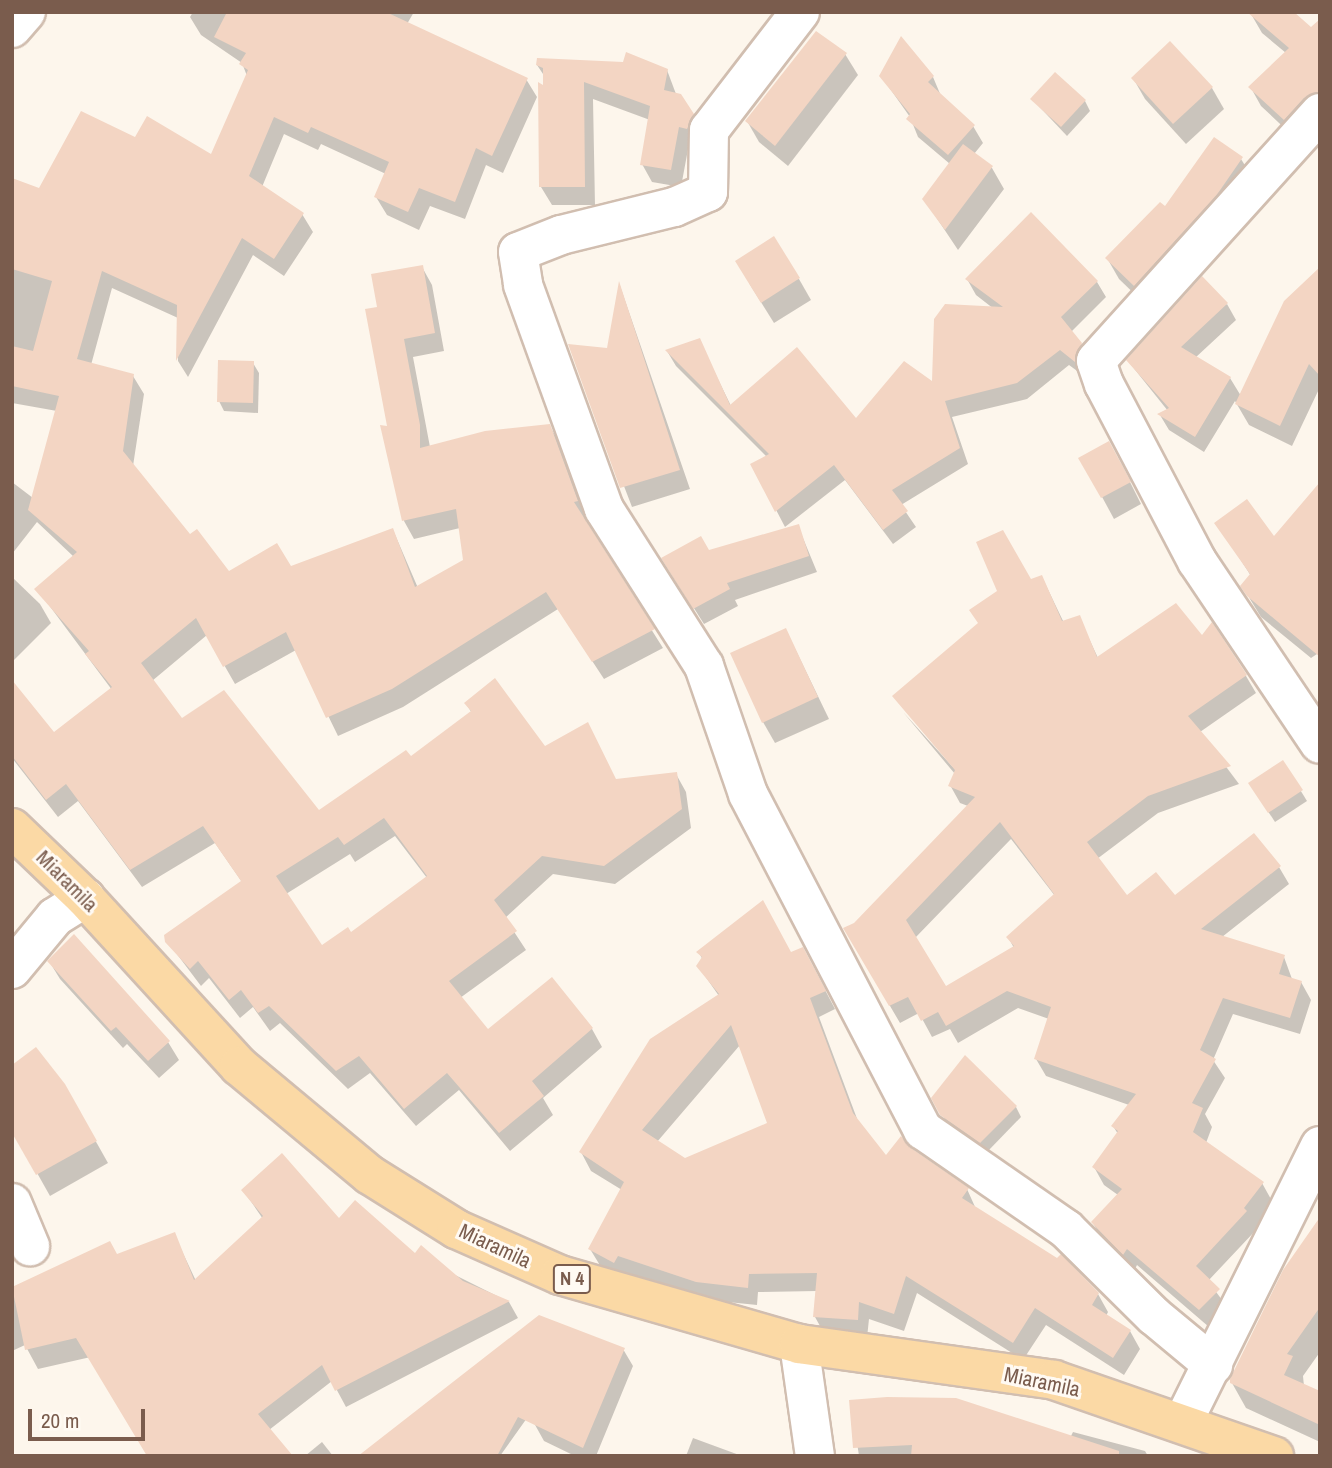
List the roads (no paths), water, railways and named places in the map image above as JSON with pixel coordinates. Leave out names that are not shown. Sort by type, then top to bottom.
[{"type":"main road","name":"Miaramila","points":[[12,828],[85,898],[239,1066],[370,1175],[456,1229],[559,1275],[799,1344],[1054,1380],[1183,1422],[1274,1456]]},
{"type":"street","points":[[12,28],[26,12]]},
{"type":"street","points":[[800,12],[709,130],[708,192],[674,207],[561,235],[518,252],[523,285],[604,509],[704,666],[748,794],[923,1130],[1066,1229],[1154,1316],[1213,1365]]},
{"type":"street","points":[[1320,113],[1096,361],[1104,384],[1197,561],[1320,744]]},
{"type":"street","points":[[12,969],[55,917],[85,898]]},
{"type":"street","points":[[1183,1422],[1320,1146]]},
{"type":"street","points":[[12,1203],[30,1246]]},
{"type":"street","points":[[799,1344],[815,1456]]}]
